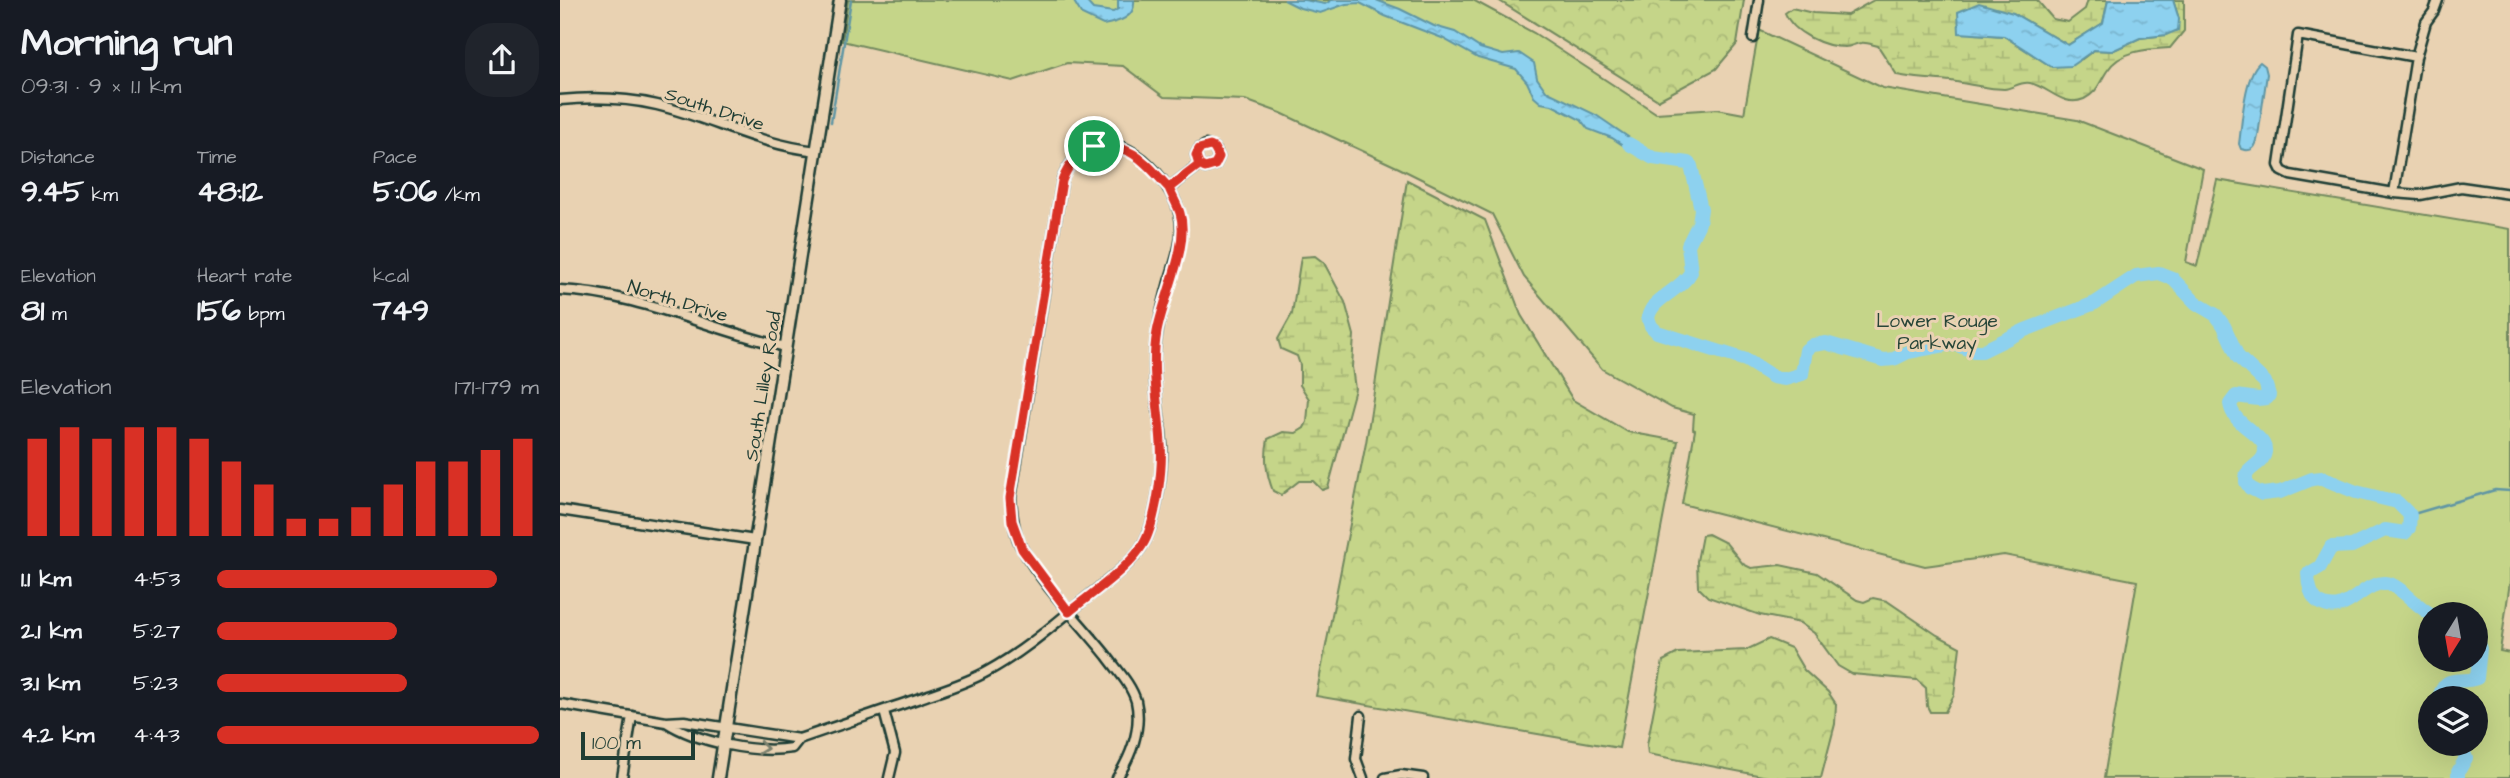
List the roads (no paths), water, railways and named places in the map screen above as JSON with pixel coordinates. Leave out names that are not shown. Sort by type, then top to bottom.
[{"type":"street","name":"South Lilley Road","points":[[718,778],[840,0]]},
{"type":"street","points":[[1753,38],[1759,0]]},
{"type":"street","points":[[2394,193],[2416,57],[2426,22],[2438,0]]},
{"type":"street","points":[[2416,57],[2298,35],[2278,158],[2282,171],[2290,175],[2394,193],[2420,195],[2462,187],[2510,194]]},
{"type":"street","name":"South Drive","points":[[560,100],[614,100],[655,105],[746,136],[790,148],[817,151]]},
{"type":"street","points":[[560,704],[666,722],[684,721],[799,739],[955,686],[988,671],[1038,638],[1069,612],[1113,576],[1140,550],[1149,534],[1162,445],[1154,386],[1155,346],[1166,295],[1180,250],[1182,229],[1180,214],[1169,188],[1144,161],[1128,149],[1111,145],[1094,146],[1085,150],[1070,163],[1062,181],[1010,498],[1012,521],[1022,549],[1069,612],[1126,681],[1136,701],[1137,730],[1117,778]]},
{"type":"street","points":[[1169,188],[1199,165]]},
{"type":"street","name":"North Drive","points":[[560,290],[618,298],[786,347]]},
{"type":"street","points":[[560,510],[755,540]]},
{"type":"street","points":[[884,711],[895,753],[890,778]]},
{"type":"street","points":[[622,778],[632,716]]},
{"type":"street","points":[[1361,716],[1356,759],[1363,778]]},
{"type":"street","points":[[666,722],[688,734],[723,743],[778,750],[792,748],[799,739]]},
{"type":"street","points":[[1385,778],[1401,775],[1423,778]]},
{"type":"water","points":[[1073,0],[1085,0],[1093,9],[1113,12],[1118,9],[1118,0],[1134,0],[1134,6],[1125,18],[1103,25],[1082,15]]},
{"type":"water","points":[[1284,0],[1325,4],[1332,0],[1376,0],[1434,26],[1455,32],[1480,48],[1503,55],[1519,53],[1534,63],[1537,78],[1546,91],[1596,115],[1631,139],[1643,154],[1588,129],[1581,120],[1552,105],[1541,103],[1516,69],[1478,58],[1442,38],[1385,16],[1360,3],[1346,4],[1320,13]]},
{"type":"water","points":[[2108,0],[2173,0],[2179,19],[2178,30],[2166,35],[2140,38],[2112,51],[2094,50],[2071,66],[2052,67],[2004,36],[1959,33],[1958,12],[1979,3],[2013,13],[2068,45],[2103,23]]},
{"type":"water","points":[[2260,62],[2265,66],[2267,74],[2258,136],[2253,148],[2245,150],[2241,149],[2239,144],[2245,100],[2250,77]]},
{"type":"waterway","points":[[831,122],[851,0]]},
{"type":"waterway","points":[[1629,144],[1653,158],[1688,163],[1701,209],[1699,223],[1688,245],[1691,272],[1655,305],[1648,318],[1651,326],[1657,332],[1746,360],[1773,377],[1785,379],[1802,374],[1806,350],[1813,345],[1826,343],[1883,360],[1945,345],[1982,351],[2025,330],[2095,303],[2136,276],[2159,273],[2172,278],[2196,303],[2216,315],[2238,357],[2265,382],[2269,395],[2267,398],[2236,396],[2230,404],[2238,420],[2264,445],[2262,459],[2246,475],[2250,488],[2262,494],[2280,492],[2312,479],[2322,478],[2356,492],[2397,502],[2410,515],[2409,528],[2405,533],[2385,530],[2352,546],[2331,547],[2320,567],[2308,574],[2314,598],[2320,603],[2338,606],[2377,584],[2386,583],[2397,587],[2418,605]]},
{"type":"waterway","points":[[2410,515],[2495,490],[2510,491]]},
{"type":"waterway","points":[[2444,686],[2449,682],[2477,678],[2478,672]]},
{"type":"waterway","points":[[2458,778],[2465,756]]},
{"type":"park label","name":"Lower Rouge Parkway","points":[[1937,331]]}]
